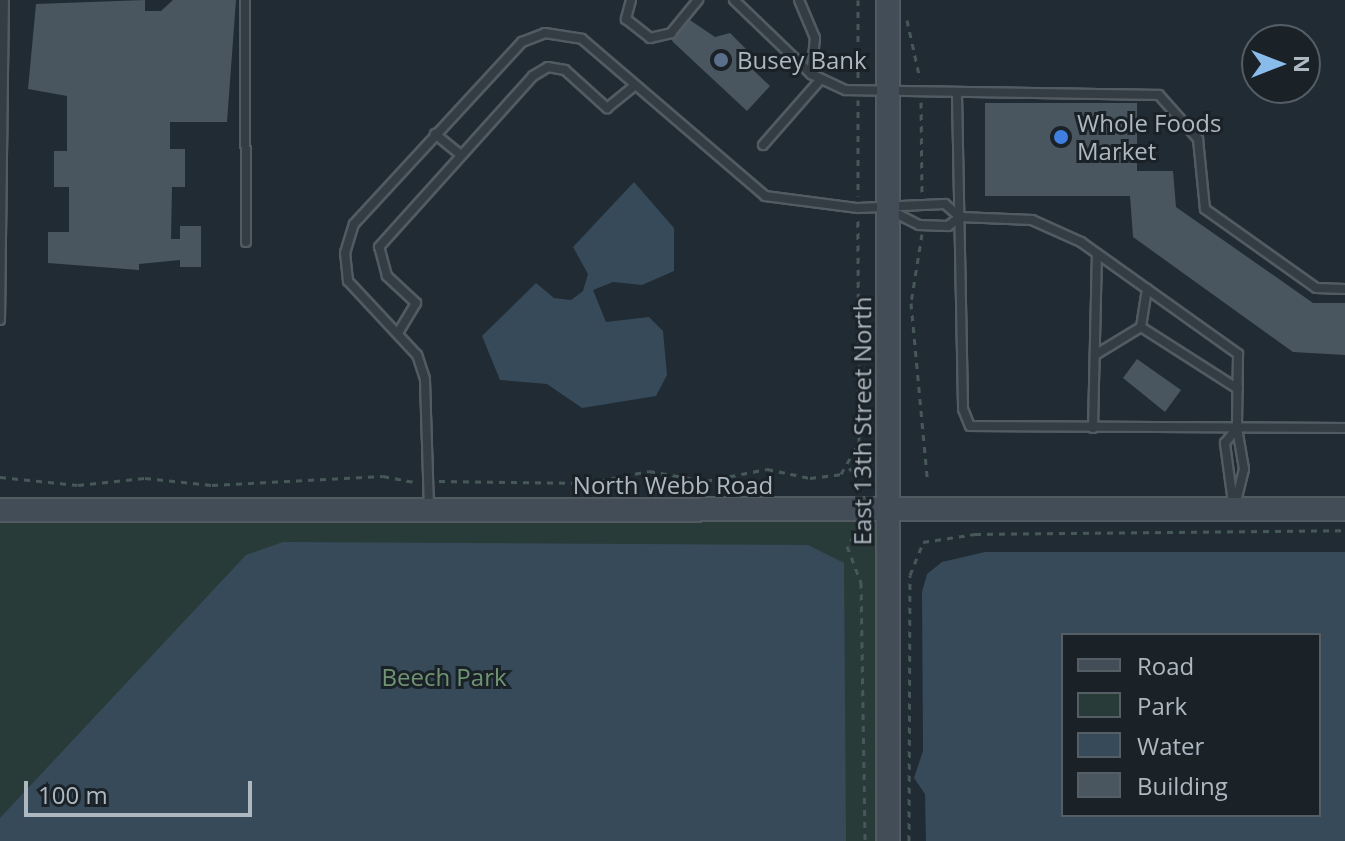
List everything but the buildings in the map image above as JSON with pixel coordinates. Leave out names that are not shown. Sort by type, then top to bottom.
[{"type":"main road","name":"East 13th Street North","points":[[888,0],[888,841]]},
{"type":"main road","name":"North Webb Road","points":[[0,510],[888,512],[1345,509]]},
{"type":"lane","points":[[0,320],[4,0]]},
{"type":"lane","points":[[245,0],[246,242]]},
{"type":"lane","points":[[631,0],[626,19],[650,38],[671,33],[698,0]]},
{"type":"lane","points":[[734,0],[811,74],[820,80],[858,91],[1159,95],[1198,139],[1205,209],[1316,288],[1345,289]]},
{"type":"lane","points":[[799,0],[815,38],[811,74]]},
{"type":"lane","points":[[429,510],[425,379],[398,333],[348,281],[345,253],[354,224],[510,50],[545,33],[582,39],[765,196],[858,208],[945,204],[960,217],[1032,220],[1097,254],[1238,354],[1237,428],[1244,469],[1234,510]]},
{"type":"lane","points":[[398,333],[416,303],[387,276],[379,247],[461,155],[548,67],[565,70],[607,108],[635,85]]},
{"type":"lane","points":[[763,145],[820,80]]},
{"type":"lane","points":[[957,94],[965,419],[981,428],[1345,428]]},
{"type":"lane","points":[[435,134],[461,155]]},
{"type":"lane","points":[[888,209],[922,225],[948,226],[960,217]]},
{"type":"lane","points":[[1093,428],[1097,254]]},
{"type":"lane","points":[[1095,355],[1141,327],[1147,289]]},
{"type":"lane","points":[[1141,327],[1238,389]]},
{"type":"lane","points":[[1234,510],[1225,443],[1237,428]]},
{"type":"path","points":[[0,477],[78,485],[145,478],[330,484],[383,476],[429,482],[463,476],[588,483],[649,471],[706,481],[767,469],[824,478],[849,468],[859,443],[858,208],[863,138],[858,91],[858,0]]},
{"type":"path","points":[[907,12],[920,93],[922,204]]},
{"type":"path","points":[[922,225],[911,303],[927,477]]},
{"type":"path","points":[[849,468],[856,475]]},
{"type":"path","points":[[923,542],[975,534],[1345,530]]},
{"type":"path","points":[[854,536],[847,546],[861,582],[865,841]]},
{"type":"path","points":[[917,536],[923,542]]},
{"type":"path","points":[[909,841],[910,575],[923,542]]},
{"type":"green space","name":"Beech Park","points":[[0,512],[888,512],[888,841],[0,841]]},
{"type":"water","points":[[634,182],[674,228],[674,271],[642,285],[613,282],[593,290],[606,322],[649,317],[663,331],[667,375],[656,396],[582,408],[547,384],[500,380],[482,336],[536,283],[554,298],[571,300],[583,291],[588,274],[573,247]]},
{"type":"water","name":"Beech Park","points":[[283,542],[808,545],[844,563],[846,841],[0,841],[0,818],[246,555]]},
{"type":"water","points":[[985,552],[1345,552],[1345,841],[926,841],[925,794],[914,778],[923,751],[922,592],[927,574],[942,562]]},
{"type":"place","name":"Busey Bank","points":[[721,60]]},
{"type":"place","name":"Whole Foods Market","points":[[1061,137]]}]
